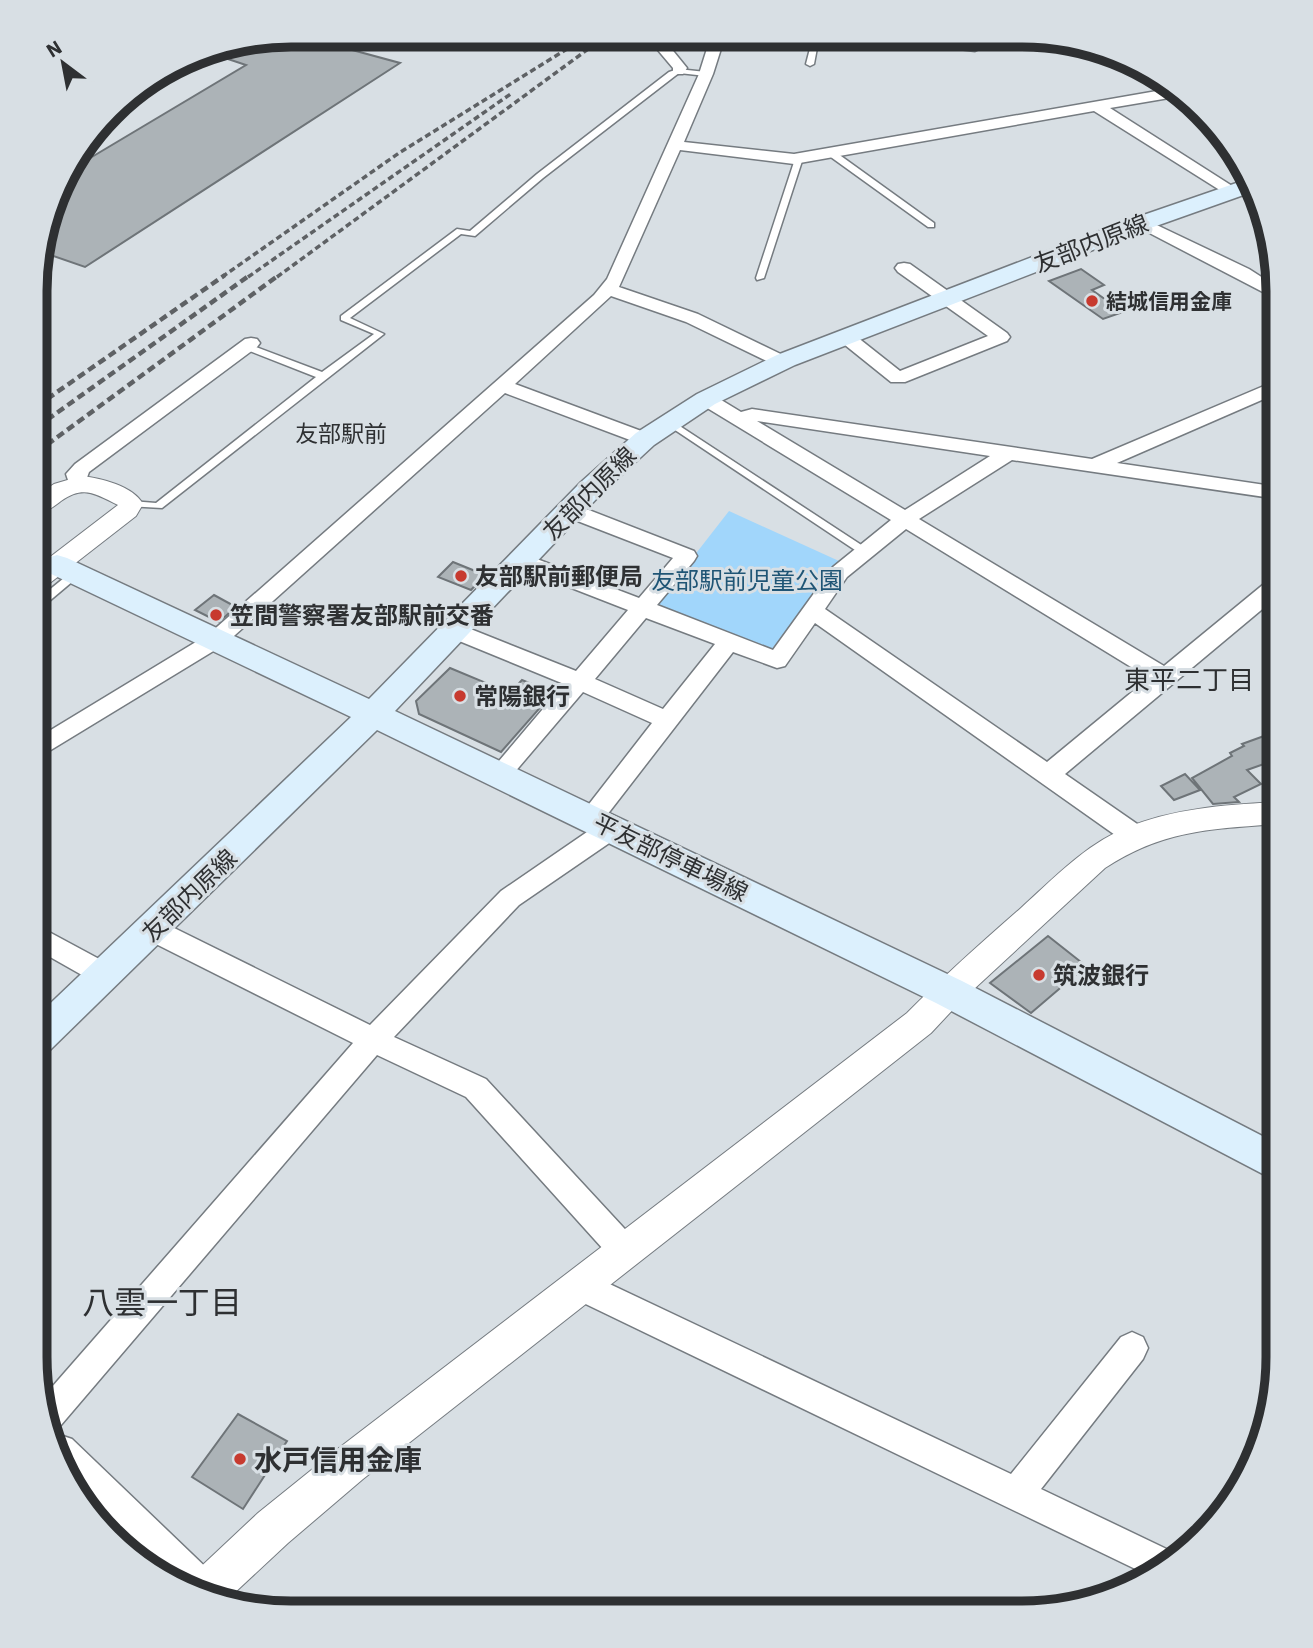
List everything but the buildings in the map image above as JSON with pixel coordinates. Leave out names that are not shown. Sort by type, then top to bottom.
[{"type":"main road","name":"友部内原線","points":[[47,1030],[374,714],[569,510],[645,439],[669,422],[706,399],[783,362],[1142,223],[1241,188]]},
{"type":"main road","name":"平友部停車場線","points":[[51,568],[217,639],[601,823],[949,992],[1265,1157]]},
{"type":"street","points":[[664,47],[677,61],[678,71]]},
{"type":"street","points":[[47,743],[217,639],[503,386],[608,289],[615,280],[706,74],[715,47]]},
{"type":"street","points":[[673,145],[799,158],[1165,94]]},
{"type":"street","points":[[1098,107],[1241,188]]},
{"type":"street","points":[[1142,223],[1243,273],[1266,287]]},
{"type":"street","points":[[846,337],[898,378],[1001,337],[904,268]]},
{"type":"street","points":[[608,289],[692,318],[783,362]]},
{"type":"street","points":[[77,482],[76,474],[82,468],[248,345]]},
{"type":"street","points":[[503,386],[645,439]]},
{"type":"street","points":[[1096,466],[1266,391]]},
{"type":"street","points":[[706,399],[1166,678]]},
{"type":"street","points":[[740,419],[752,415],[1266,491]]},
{"type":"street","points":[[522,561],[777,660],[814,612],[840,572],[904,520],[1009,453]]},
{"type":"street","points":[[47,499],[62,488],[77,482],[89,483],[129,500],[131,504],[127,510],[51,568]]},
{"type":"street","points":[[500,774],[688,556],[569,510]]},
{"type":"street","points":[[1049,774],[1266,594]]},
{"type":"street","points":[[814,612],[1134,835]]},
{"type":"street","points":[[455,631],[667,720]]},
{"type":"street","points":[[54,1409],[373,1040],[510,898],[601,823],[667,720],[728,643]]},
{"type":"street","points":[[209,1586],[273,1528],[349,1465],[919,1023],[949,992],[1094,860],[1134,835],[1166,824],[1194,819],[1266,814]]},
{"type":"street","points":[[153,930],[373,1040],[477,1088],[624,1250]]},
{"type":"street","points":[[47,942],[105,975]]},
{"type":"street","points":[[580,1284],[1156,1561]]},
{"type":"street","points":[[1016,1494],[1132,1348]]},
{"type":"street","points":[[72,1462],[199,1582]]},
{"type":"lane","points":[[810,64],[814,47]]},
{"type":"lane","points":[[959,47],[975,49]]},
{"type":"lane","points":[[131,504],[158,506],[380,334],[344,318],[460,231],[472,234],[540,176],[678,71],[706,74]]},
{"type":"lane","points":[[831,153],[931,225]]},
{"type":"lane","points":[[760,278],[799,158]]},
{"type":"lane","points":[[248,345],[323,376]]},
{"type":"lane","points":[[669,422],[865,552]]},
{"type":"green space","name":"友部駅前児童公園","points":[[729,511],[839,561],[771,650],[655,606]]},
{"type":"railway","points":[[222,277],[399,153],[570,47]]},
{"type":"railway","points":[[277,277],[591,47]]},
{"type":"railway","points":[[248,277],[512,93]]},
{"type":"railway","points":[[47,399],[225,275]]},
{"type":"railway","points":[[47,420],[250,275]]},
{"type":"railway","points":[[47,445],[279,275]]},
{"type":"place","name":"結城信用金庫","points":[[1092,301]]},
{"type":"place","name":"友部駅前郵便局","points":[[461,576]]},
{"type":"place","name":"笠間警察署友部駅前交番","points":[[216,615]]},
{"type":"place","name":"常陽銀行","points":[[460,696]]},
{"type":"place","name":"筑波銀行","points":[[1039,975]]},
{"type":"place","name":"水戸信用金庫","points":[[240,1459]]},
{"type":"district","name":"友部駅前","points":[[341,433]]},
{"type":"district","name":"東平二丁目","points":[[1189,679]]},
{"type":"district","name":"八雲一丁目","points":[[162,1302]]}]
